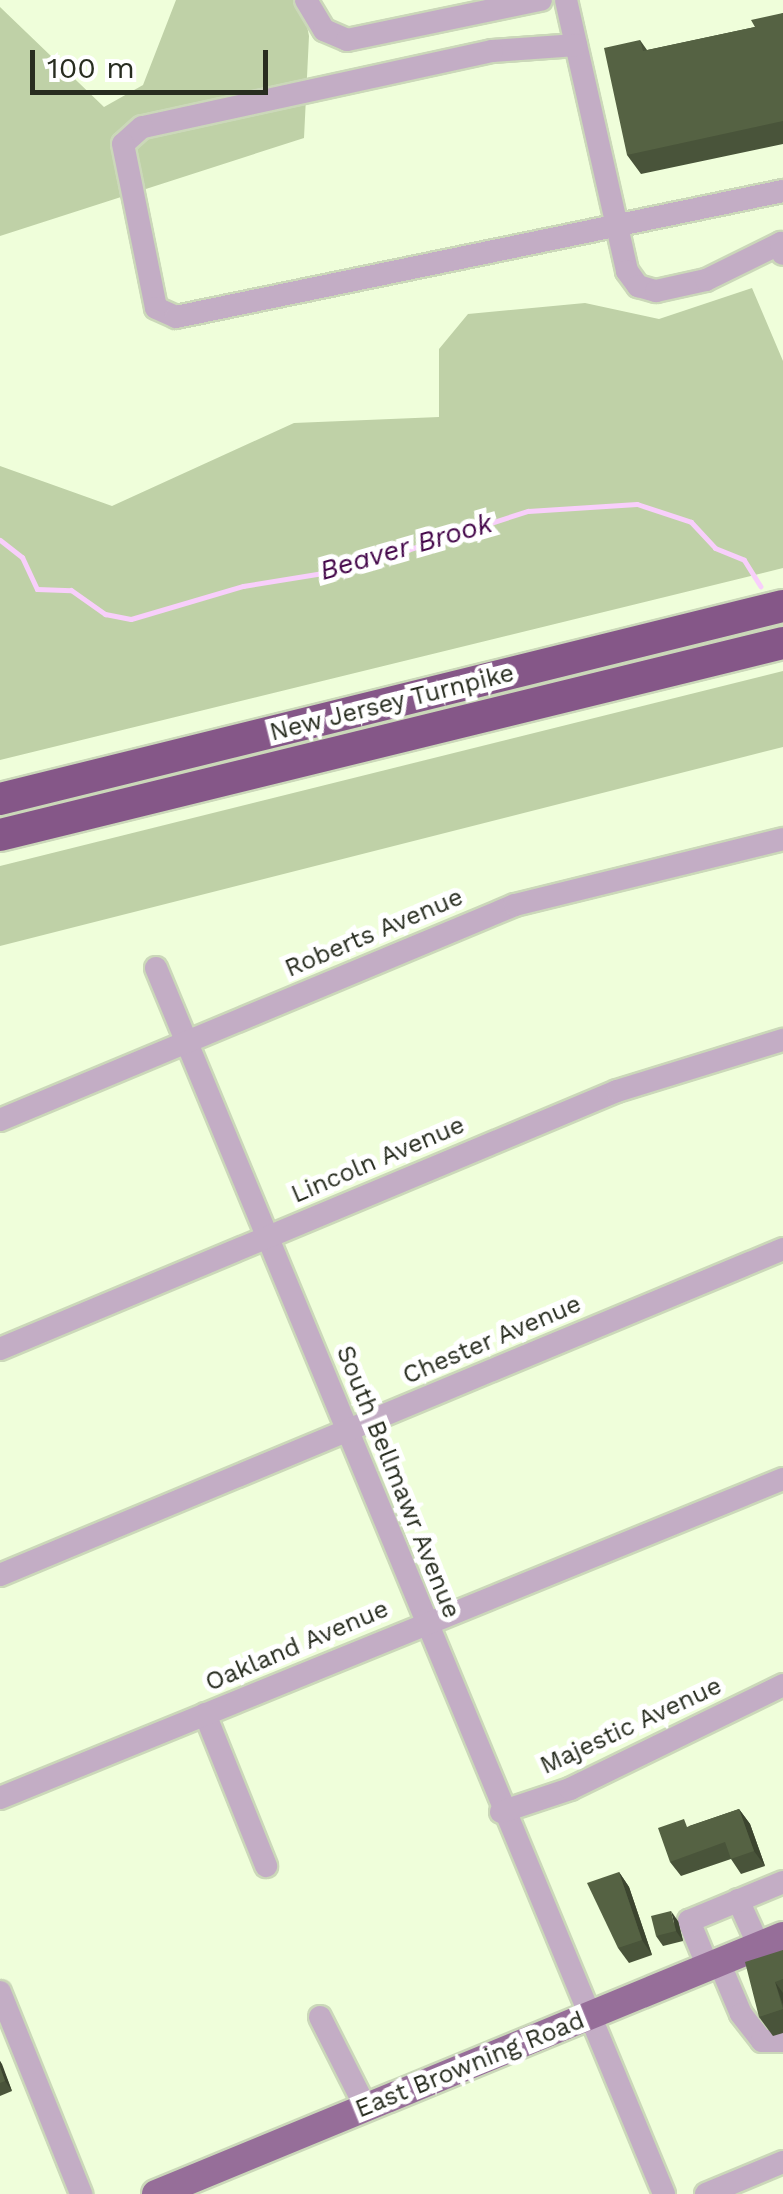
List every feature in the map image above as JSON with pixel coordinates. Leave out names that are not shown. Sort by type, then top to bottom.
[{"type":"highway","name":"New Jersey Turnpike","points":[[0,800],[783,606]]},
{"type":"highway","name":"New Jersey Turnpike","points":[[0,835],[783,643]]},
{"type":"main road","name":"East Browning Road","points":[[156,2194],[771,1941]]},
{"type":"street","points":[[306,0],[324,30],[347,40],[541,0]]},
{"type":"street","points":[[566,0],[627,271],[638,286],[656,291],[706,280],[782,246]]},
{"type":"street","points":[[576,45],[492,52],[142,127],[122,144],[156,308],[176,317],[783,191]]},
{"type":"street","name":"Roberts Avenue","points":[[0,1120],[515,905],[783,839]]},
{"type":"street","name":"South Bellmawr Avenue","points":[[156,968],[350,1429],[586,2018],[664,2194]]},
{"type":"street","name":"Lincoln Avenue","points":[[0,1349],[617,1090],[783,1040]]},
{"type":"street","name":"Chester Avenue","points":[[0,1574],[783,1249]]},
{"type":"street","name":"Oakland Avenue","points":[[0,1798],[783,1479]]},
{"type":"street","name":"Majestic Avenue","points":[[501,1812],[570,1789],[783,1686]]},
{"type":"street","points":[[205,1714],[266,1866]]},
{"type":"street","points":[[783,1882],[688,1921],[741,2014],[762,2041],[783,2041]]},
{"type":"street","points":[[738,1900],[771,1941]]},
{"type":"street","points":[[0,1992],[6,2022],[81,2194]]},
{"type":"street","points":[[320,2017],[366,2108]]},
{"type":"street","points":[[706,2194],[783,2162]]},
{"type":"green space","points":[[176,0],[302,0],[309,36],[304,138],[0,236],[0,7],[104,107],[143,85]]},
{"type":"green space","points":[[752,288],[783,361],[783,568],[0,760],[0,466],[112,506],[294,423],[439,417],[439,349],[468,314],[585,303],[659,319]]},
{"type":"green space","points":[[783,671],[783,747],[0,946],[0,866]]},
{"type":"building","points":[[783,13],[783,121],[627,155],[604,48],[640,40],[643,51],[755,27],[751,20]]},
{"type":"building","points":[[739,1809],[754,1851],[731,1859],[725,1842],[670,1862],[658,1828],[684,1819],[687,1827]]},
{"type":"building","points":[[619,1872],[642,1940],[618,1948],[587,1883]]},
{"type":"building","points":[[671,1911],[676,1931],[656,1936],[651,1916]]},
{"type":"building","points":[[783,1950],[783,1979],[775,1982],[783,2009],[759,2017],[745,1962]]},
{"type":"waterway","name":"Beaver Brook","points":[[0,540],[22,557],[37,589],[71,590],[105,614],[131,619],[243,586],[348,569],[528,511],[637,504],[691,522],[715,548],[744,560],[760,586]]}]
